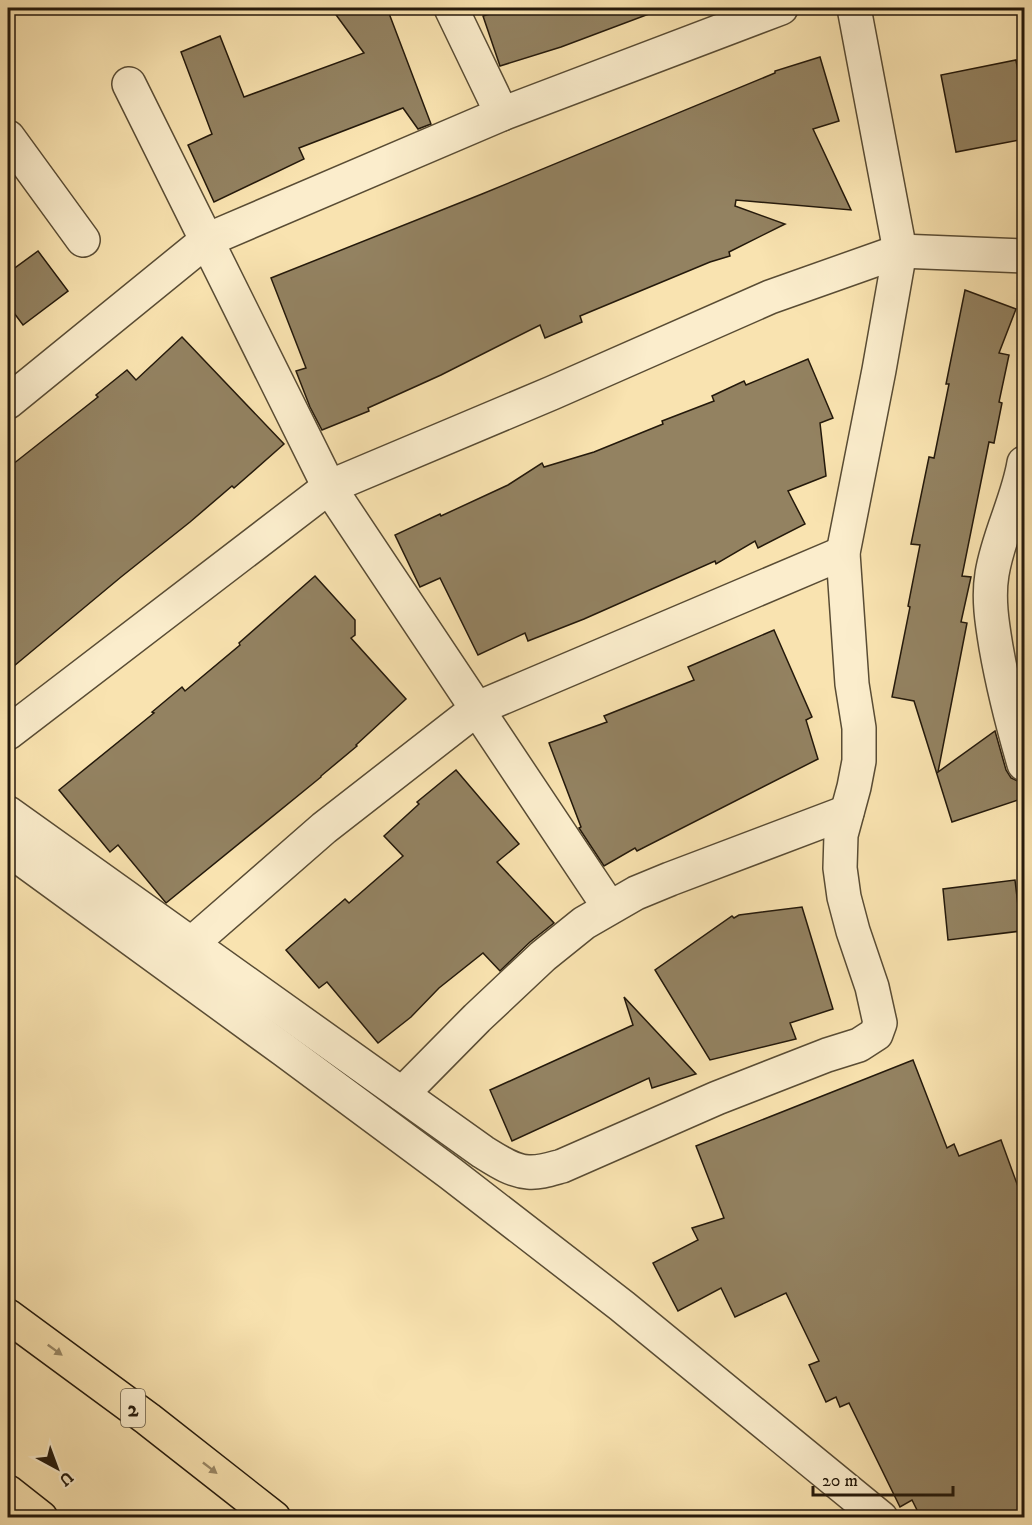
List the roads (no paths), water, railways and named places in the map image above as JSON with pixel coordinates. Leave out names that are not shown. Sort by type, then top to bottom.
[{"type":"highway","name":"2","points":[[8,1316],[148,1419],[273,1518]]},
{"type":"highway","points":[[8,1492],[41,1518]]},
{"type":"street","points":[[451,8],[502,114]]},
{"type":"street","points":[[8,402],[207,240],[502,114],[781,8]]},
{"type":"street","points":[[8,813],[483,1152],[505,1164],[527,1172],[562,1166],[717,1098],[827,1055],[859,1045],[876,1034],[880,1023],[872,987],[844,897],[840,868],[840,835],[859,761],[859,728],[852,684],[843,553],[900,251],[854,8]]},
{"type":"street","points":[[129,84],[329,487],[609,908]]},
{"type":"street","points":[[8,137],[83,240]]},
{"type":"street","points":[[8,733],[329,487],[770,297],[900,251],[1024,256]]},
{"type":"street","points":[[1024,466],[992,573],[990,597],[992,622],[1011,722],[1024,764]]},
{"type":"street","points":[[191,944],[324,828],[478,708],[843,553]]},
{"type":"street","points":[[402,1094],[477,1018],[543,956],[584,923],[636,894],[670,879],[847,812]]},
{"type":"street","points":[[8,849],[450,1173],[622,1306],[880,1518]]}]
